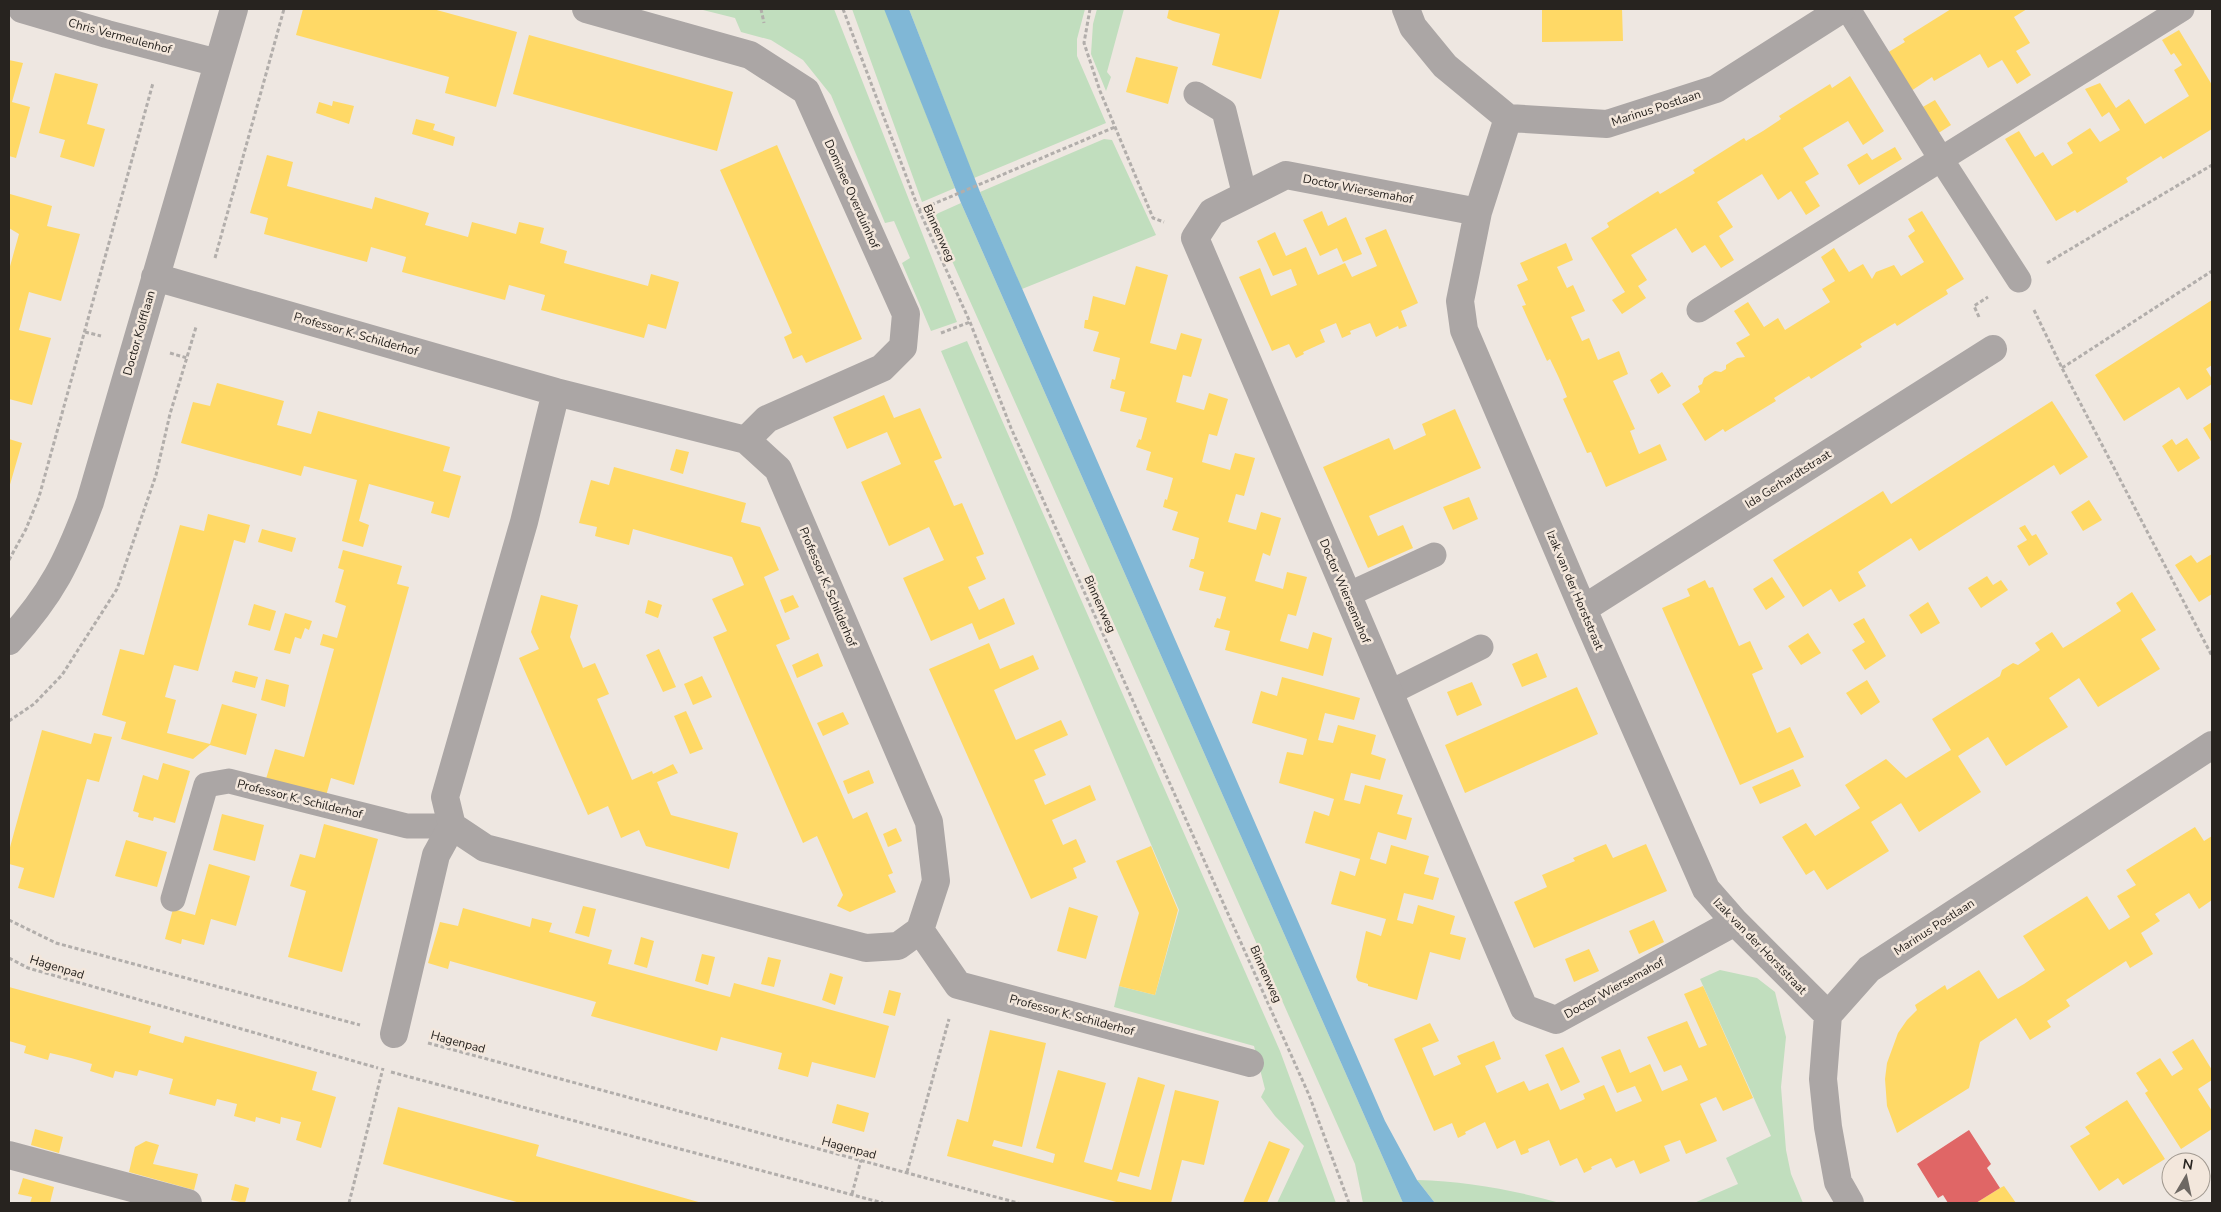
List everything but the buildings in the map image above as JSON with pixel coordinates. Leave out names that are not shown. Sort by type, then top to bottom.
[{"type":"street","name":"Chris Vermeulenhof","points":[[22,9],[107,34],[218,63]]},
{"type":"street","name":"Doctor Kolfflaan","points":[[9,641],[32,616],[50,590],[65,564],[90,502],[234,9]]},
{"type":"street","name":"Dominee Overduinhof","points":[[586,9],[750,55],[806,91],[906,314],[902,347],[882,368],[767,419],[746,440]]},
{"type":"street","points":[[1406,9],[1413,27],[1445,66],[1508,118]]},
{"type":"street","name":"Marinus Postlaan","points":[[1508,118],[1607,124],[1707,92],[1716,89],[1842,9]]},
{"type":"street","name":"Izak van der Horststraat","points":[[1508,118],[1478,212],[1460,301],[1464,330],[1582,609],[1706,889],[1735,922],[1828,1015]]},
{"type":"street","name":"Doctor Wiersemahof","points":[[1478,212],[1286,175],[1212,212],[1195,238],[1524,1008],[1556,1020],[1735,922]]},
{"type":"street","name":"Professor K. Schilderhof","points":[[155,276],[556,392],[746,440],[778,469],[929,822],[936,881],[920,930]]},
{"type":"street","name":"Ida Gerhardtstraat","points":[[1582,609],[1993,349]]},
{"type":"street","points":[[394,1034],[436,855],[452,826],[445,797],[524,522],[556,392]]},
{"type":"street","name":"Marinus Postlaan","points":[[1828,1015],[1869,969],[2212,745]]},
{"type":"street","points":[[452,826],[485,848],[866,948],[898,946],[920,930],[958,985]]},
{"type":"street","name":"Professor K. Schilderhof","points":[[958,985],[1250,1063]]},
{"type":"street","points":[[1828,1015],[1823,1079],[1828,1127],[1838,1182],[1850,1203]]},
{"type":"street","points":[[9,1155],[188,1203]]},
{"type":"lane","points":[[1848,9],[2019,280]]},
{"type":"lane","points":[[1699,310],[2182,9]]},
{"type":"lane","points":[[1196,94],[1224,111],[1245,196]]},
{"type":"lane","points":[[1347,595],[1434,555]]},
{"type":"lane","points":[[1389,693],[1481,647]]},
{"type":"lane","name":"Professor K. Schilderhof","points":[[173,899],[206,784],[229,781],[407,826],[452,826]]},
{"type":"path","points":[[9,721],[34,704],[62,674],[117,589],[156,475],[170,414],[284,9]]},
{"type":"path","name":"Binnenweg","points":[[843,9],[919,210],[970,322],[1011,428],[1310,1094],[1348,1203]]},
{"type":"path","points":[[1090,9],[1084,43],[1115,127],[1153,218],[1198,233]]},
{"type":"path","points":[[9,560],[26,529],[39,497],[155,75]]},
{"type":"path","points":[[919,210],[1115,127]]},
{"type":"path","points":[[1993,349],[1974,306],[2212,165]]},
{"type":"path","points":[[2062,368],[2212,271]]},
{"type":"path","points":[[2019,280],[2062,368],[2212,656]]},
{"type":"path","name":"Hagenpad","points":[[9,920],[56,942],[1018,1203]]},
{"type":"path","name":"Hagenpad","points":[[9,958],[28,968],[383,1070],[883,1203]]},
{"type":"path","points":[[907,1172],[958,985]]},
{"type":"path","points":[[349,1203],[394,1034]]},
{"type":"path","points":[[852,1194],[861,1160]]},
{"type":"green space","points":[[699,9],[834,9],[957,322],[931,331],[902,263],[910,258],[894,221],[885,223],[831,95],[803,60],[771,40],[741,32],[735,18]]},
{"type":"green space","points":[[852,9],[885,9],[955,188],[922,202]]},
{"type":"green space","points":[[909,9],[1085,9],[1077,39],[1077,56],[1106,123],[974,178]]},
{"type":"green space","points":[[1097,9],[1124,9],[1107,72],[1111,77],[1106,91],[1091,54],[1093,24]]},
{"type":"green space","points":[[1104,139],[1112,140],[1156,235],[1022,289],[980,192]]},
{"type":"green space","points":[[961,203],[1403,1203],[1363,1203],[1355,1164],[932,216]]},
{"type":"green space","points":[[967,341],[1280,1051],[1336,1203],[1277,1203],[1304,1146],[1275,1116],[1261,1097],[1265,1089],[1254,1046],[1114,1007],[1119,986],[1155,995],[1179,910],[941,351]]},
{"type":"green space","points":[[1720,970],[1757,978],[1775,992],[1786,1037],[1781,1087],[1786,1150],[1791,1174],[1803,1203],[1694,1203],[1738,1184],[1726,1158],[1771,1136],[1700,979]]},
{"type":"green space","points":[[1417,1180],[1489,1187],[1560,1203],[1435,1203]]},
{"type":"water","points":[[884,9],[909,9],[980,192],[1385,1121],[1417,1180],[1435,1203],[1403,1203],[961,203]]}]
